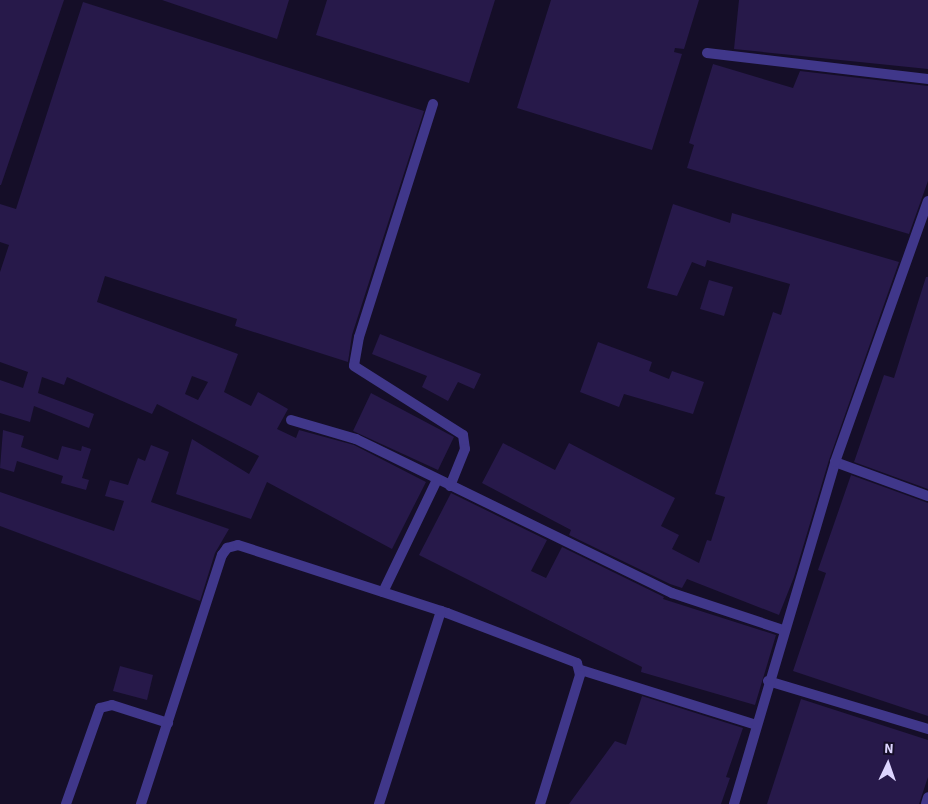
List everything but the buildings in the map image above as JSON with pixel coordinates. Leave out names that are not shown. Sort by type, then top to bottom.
[{"type":"lane","points":[[707,53],[928,79]]},
{"type":"lane","points":[[433,104],[359,337],[354,366],[463,435],[465,449],[450,486]]},
{"type":"lane","points":[[734,804],[783,630],[836,462],[928,201]]},
{"type":"lane","points":[[291,420],[356,439],[437,480],[672,592],[783,630]]},
{"type":"lane","points":[[836,462],[928,496]]},
{"type":"lane","points":[[383,592],[437,480]]},
{"type":"lane","points":[[141,804],[222,555],[227,548],[238,545],[441,611],[571,660],[581,670],[756,725]]},
{"type":"lane","points":[[379,804],[441,611]]},
{"type":"lane","points":[[540,804],[581,670]]},
{"type":"lane","points":[[768,681],[928,728]]},
{"type":"lane","points":[[66,804],[100,708],[112,705],[168,723]]},
{"type":"lane","points":[[926,804],[928,797]]}]
